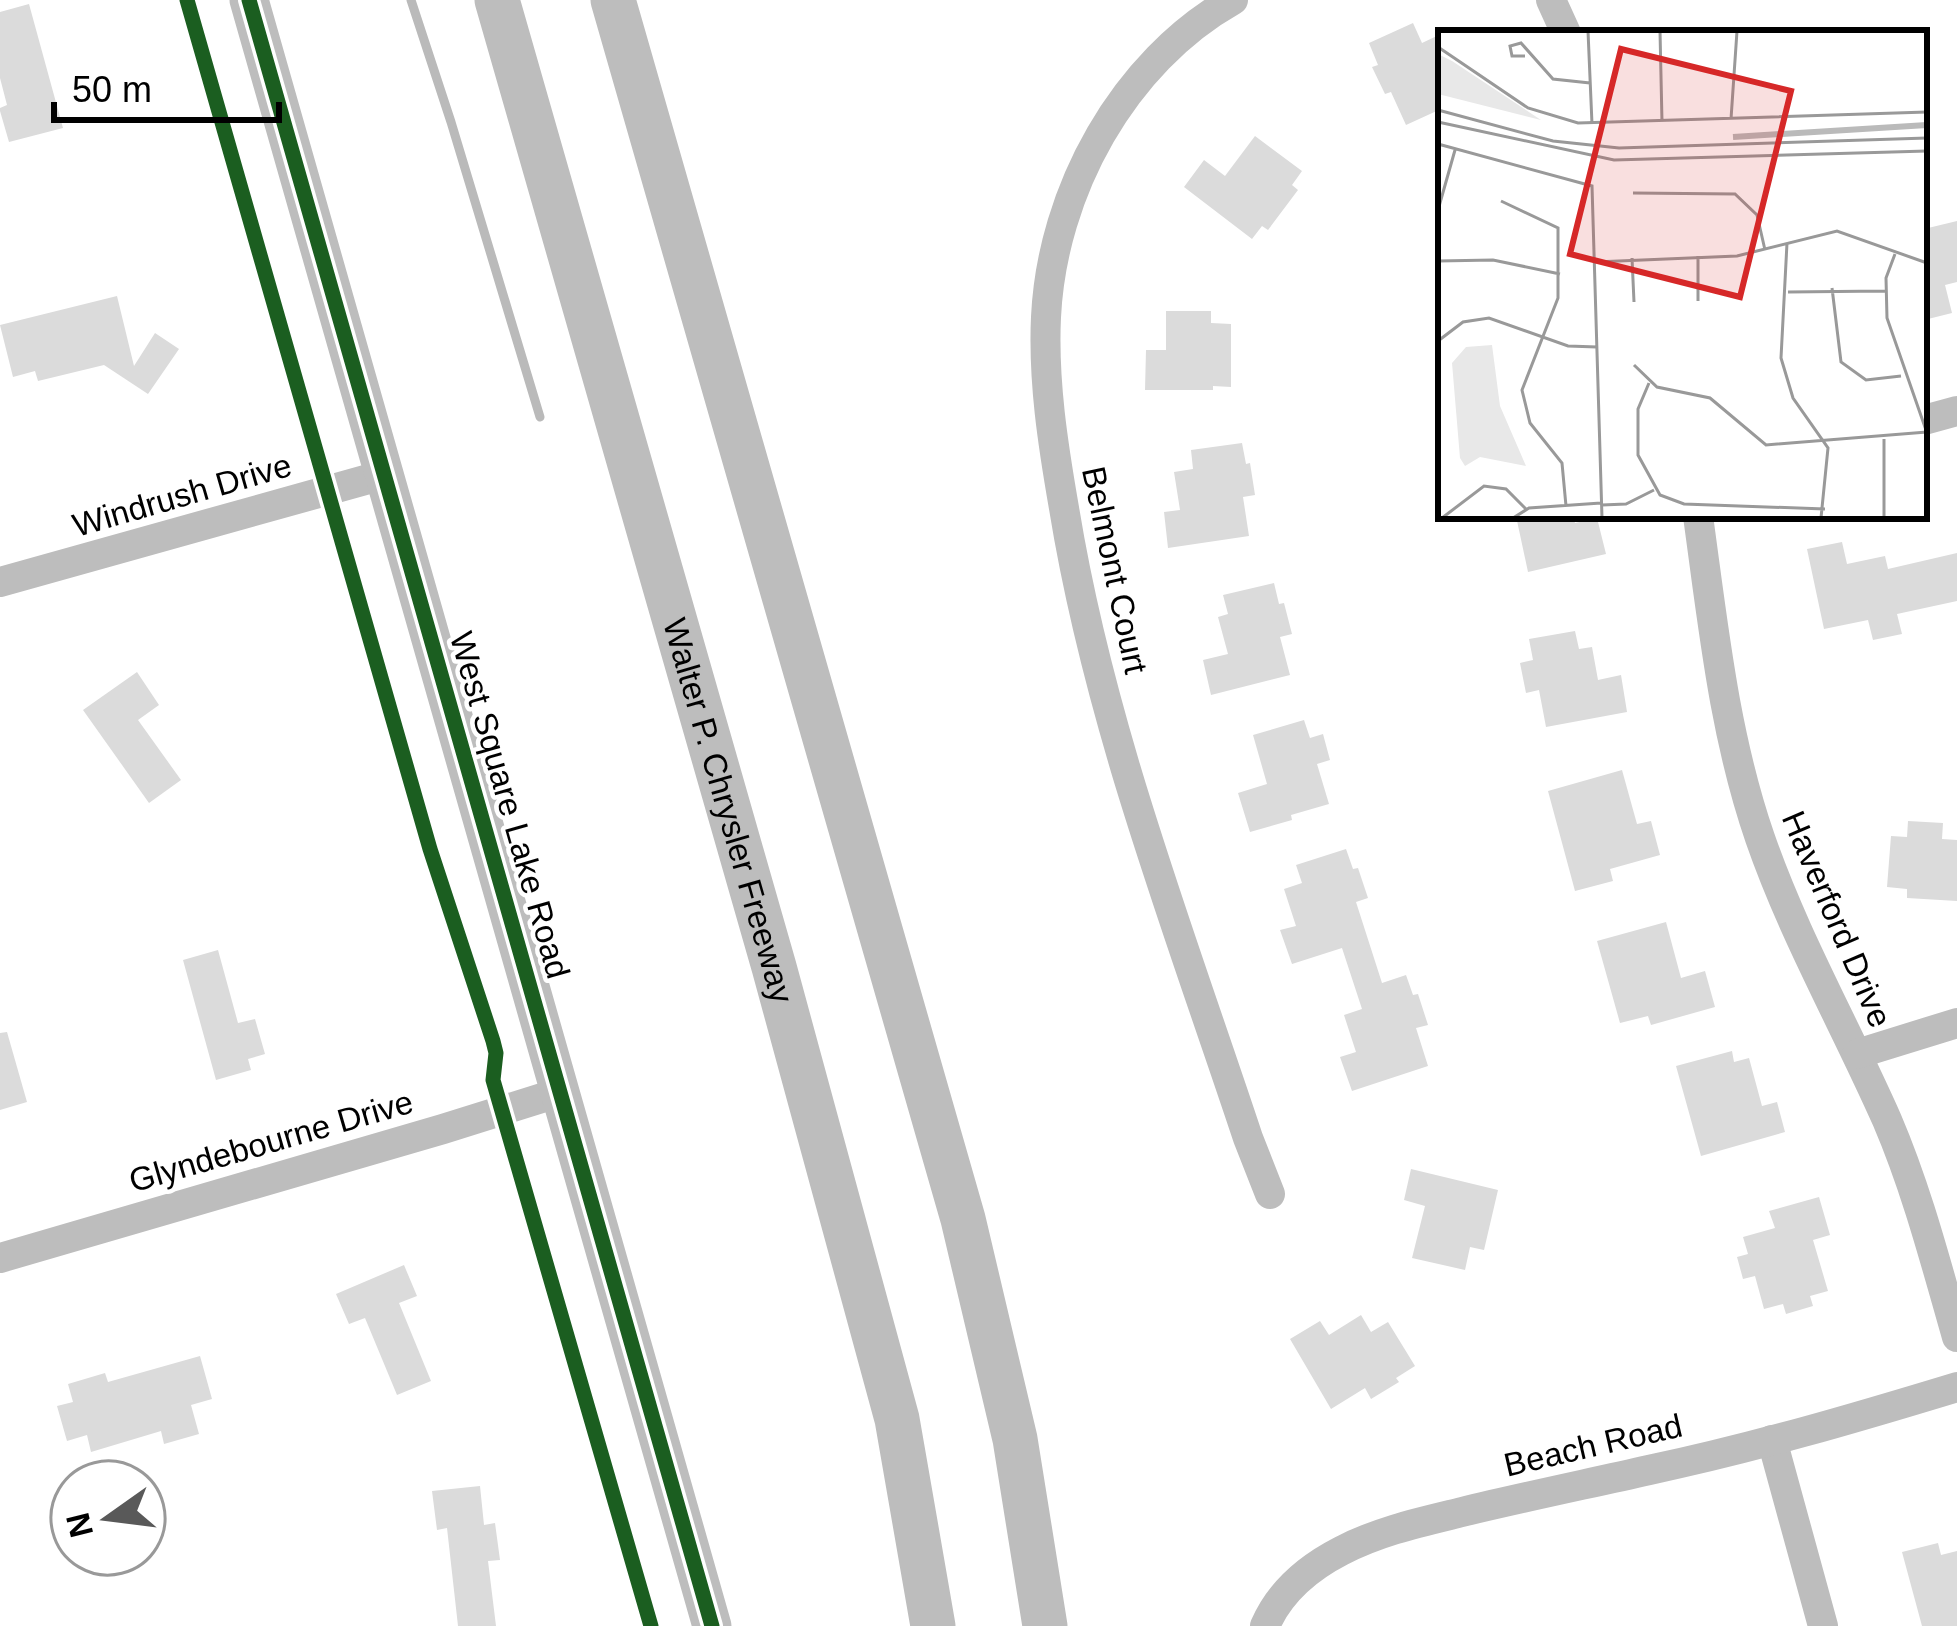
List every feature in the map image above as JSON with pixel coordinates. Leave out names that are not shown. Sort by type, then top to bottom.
[{"type":"highway","name":"Walter P. Chrysler Freeway","points":[[497,0],[774,967],[885,1374],[933,1626]]},
{"type":"highway","points":[[613,0],[963,1219],[1015,1438],[1046,1626]]},
{"type":"main road","name":"West Square Lake Road","points":[[249,0],[712,1626]]},
{"type":"street","name":"Belmont Court","points":[[1233,0],[1189,31],[1132,87],[1094,148],[1062,226],[1048,297],[1047,356],[1050,412],[1074,573],[1099,674],[1127,774],[1270,1194]]},
{"type":"street","points":[[1550,0],[1565,30]]},
{"type":"street","points":[[1927,419],[1957,411]]},
{"type":"street","name":"Windrush Drive","points":[[0,582],[383,475]]},
{"type":"street","name":"Haverford Drive","points":[[1698,519],[1721,682],[1760,836],[1798,935],[1905,1164],[1957,1337]]},
{"type":"street","points":[[1857,1054],[1957,1023]]},
{"type":"street","name":"Glyndebourne Drive","points":[[0,1258],[562,1092]]},
{"type":"street","name":"Beach Road","points":[[1267,1621],[1297,1580],[1317,1564],[1365,1540],[1468,1510],[1772,1440],[1957,1387]]},
{"type":"street","points":[[1772,1440],[1823,1626]]},
{"type":"building","points":[[29,4],[63,128],[9,142],[0,111],[7,105],[0,78],[0,12]]},
{"type":"building","points":[[1413,23],[1422,43],[1438,35],[1438,110],[1406,125],[1391,92],[1385,94],[1372,67],[1378,65],[1369,43]]},
{"type":"building","points":[[1255,136],[1302,171],[1292,185],[1298,190],[1268,230],[1262,226],[1252,239],[1184,187],[1204,160],[1225,176]]},
{"type":"building","points":[[1957,221],[1957,282],[1945,285],[1952,313],[1927,319],[1927,228]]},
{"type":"building","points":[[117,296],[134,366],[155,333],[179,349],[148,394],[104,365],[38,381],[35,371],[13,377],[0,325]]},
{"type":"building","points":[[1166,311],[1211,311],[1211,323],[1231,324],[1231,387],[1145,390],[1146,350],[1166,350]]},
{"type":"building","points":[[1242,443],[1255,495],[1243,497],[1249,536],[1168,548],[1164,512],[1180,510],[1174,472],[1193,469],[1191,450]]},
{"type":"building","points":[[1517,519],[1574,519],[1575,523],[1597,519],[1606,554],[1528,572]]},
{"type":"building","points":[[1842,542],[1847,564],[1885,556],[1888,569],[1957,553],[1957,601],[1897,614],[1902,634],[1873,640],[1868,620],[1824,629],[1807,549]]},
{"type":"building","points":[[1274,583],[1292,634],[1280,637],[1290,675],[1211,695],[1203,660],[1228,654],[1218,617],[1228,614],[1223,595]]},
{"type":"building","points":[[1575,631],[1579,649],[1592,647],[1598,680],[1621,675],[1627,712],[1546,727],[1539,690],[1526,693],[1520,663],[1533,660],[1529,639]]},
{"type":"building","points":[[137,672],[159,705],[138,720],[181,780],[149,803],[83,710]]},
{"type":"building","points":[[1304,720],[1310,738],[1323,734],[1330,760],[1317,764],[1329,804],[1250,832],[1238,793],[1267,784],[1253,735]]},
{"type":"building","points":[[1622,770],[1637,824],[1651,821],[1660,855],[1610,869],[1613,881],[1575,891],[1548,791]]},
{"type":"building","points":[[1908,821],[1943,823],[1942,839],[1957,840],[1957,901],[1907,898],[1907,889],[1887,887],[1891,836],[1907,837]]},
{"type":"building","points":[[1346,849],[1368,898],[1356,902],[1382,983],[1406,975],[1428,1025],[1416,1028],[1428,1066],[1352,1091],[1340,1057],[1356,1052],[1344,1015],[1362,1009],[1342,948],[1292,964],[1280,930],[1296,926],[1284,889],[1302,883],[1296,865]]},
{"type":"building","points":[[1666,922],[1681,978],[1705,971],[1715,1007],[1651,1025],[1648,1016],[1620,1023],[1597,941]]},
{"type":"building","points":[[218,950],[238,1023],[255,1019],[265,1054],[248,1059],[251,1070],[216,1080],[183,960]]},
{"type":"building","points":[[7,1032],[27,1102],[0,1110],[0,1033]]},
{"type":"building","points":[[1732,1051],[1734,1062],[1749,1058],[1762,1106],[1777,1102],[1785,1132],[1701,1156],[1676,1066]]},
{"type":"building","points":[[1411,1169],[1498,1190],[1484,1250],[1470,1247],[1465,1270],[1412,1258],[1425,1206],[1404,1200]]},
{"type":"building","points":[[1819,1197],[1830,1235],[1813,1240],[1828,1291],[1810,1296],[1813,1306],[1786,1314],[1783,1304],[1764,1309],[1755,1276],[1743,1279],[1737,1257],[1748,1254],[1743,1237],[1775,1228],[1769,1211]]},
{"type":"building","points":[[404,1265],[417,1296],[399,1303],[431,1381],[397,1395],[365,1318],[349,1324],[336,1294]]},
{"type":"building","points":[[1361,1315],[1371,1332],[1388,1322],[1415,1366],[1371,1399],[1365,1388],[1331,1409],[1290,1339],[1320,1321],[1329,1335]]},
{"type":"building","points":[[200,1356],[212,1399],[191,1405],[199,1434],[164,1444],[161,1431],[91,1452],[87,1435],[67,1441],[57,1406],[73,1402],[68,1384],[105,1373],[108,1382]]},
{"type":"building","points":[[480,1486],[484,1525],[495,1523],[500,1560],[488,1561],[496,1626],[458,1626],[447,1528],[437,1530],[432,1491]]},
{"type":"building","points":[[1938,1543],[1941,1555],[1957,1551],[1957,1626],[1922,1626],[1902,1552]]},
{"type":"waterway","points":[[411,0],[540,417]]},
{"type":"cycle path","points":[[187,0],[430,849],[493,1041],[493,1080],[651,1626]]},
{"type":"cycle path","points":[[249,0],[712,1626]]}]
